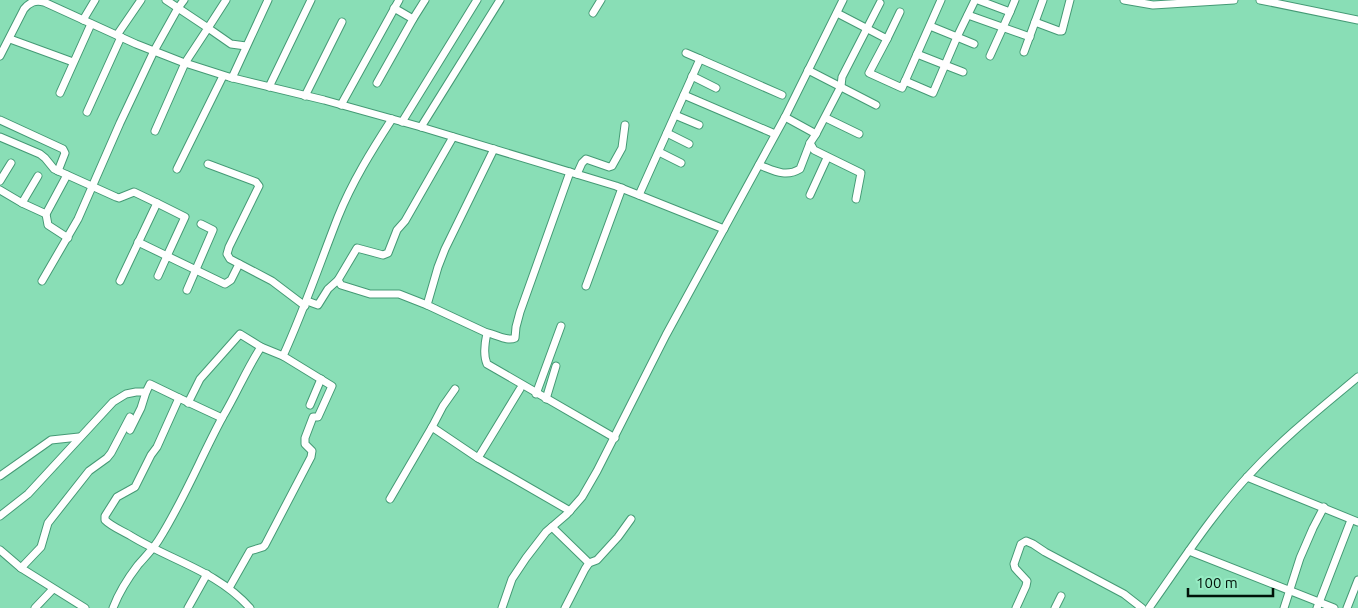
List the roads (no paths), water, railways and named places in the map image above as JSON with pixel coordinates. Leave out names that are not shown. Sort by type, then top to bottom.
[{"type":"street","points":[[0,56],[24,9],[29,3],[36,0],[154,51],[223,76],[421,127],[574,173],[622,188],[724,228]]},
{"type":"street","points":[[83,20],[95,0]]},
{"type":"street","points":[[87,112],[119,36],[141,0]]},
{"type":"street","points":[[166,0],[231,44],[246,46]]},
{"type":"street","points":[[42,282],[78,219],[154,51],[184,0]]},
{"type":"street","points":[[155,131],[185,63],[226,0]]},
{"type":"street","points":[[232,78],[268,0]]},
{"type":"street","points":[[269,87],[311,0]]},
{"type":"street","points":[[341,105],[398,0]]},
{"type":"street","points":[[377,83],[425,0]]},
{"type":"street","points":[[402,122],[477,0]]},
{"type":"street","points":[[421,127],[500,0]]},
{"type":"street","points":[[593,13],[601,0]]},
{"type":"street","points":[[502,608],[512,579],[526,558],[552,527],[582,497],[615,438],[666,335],[785,117],[843,0]]},
{"type":"street","points":[[900,12],[869,73],[902,88],[941,0]]},
{"type":"street","points":[[905,81],[933,92],[957,37],[976,0],[1010,12]]},
{"type":"street","points":[[990,56],[1015,0]]},
{"type":"street","points":[[1024,52],[1043,0]]},
{"type":"street","points":[[1035,22],[1062,31],[1070,0]]},
{"type":"street","points":[[1124,0],[1153,4],[1234,0]]},
{"type":"street","points":[[1260,0],[1358,20]]},
{"type":"street","points":[[759,165],[783,174],[800,169],[810,143],[826,118],[841,86],[842,77],[880,3]]},
{"type":"street","points":[[394,8],[413,20]]},
{"type":"street","points":[[837,13],[887,39]]},
{"type":"street","points":[[968,15],[1030,37]]},
{"type":"street","points":[[305,96],[342,22]]},
{"type":"street","points":[[60,93],[91,24]]},
{"type":"street","points":[[930,26],[974,44]]},
{"type":"street","points":[[10,39],[73,62]]},
{"type":"street","points":[[686,53],[782,94]]},
{"type":"street","points":[[917,54],[963,72]]},
{"type":"street","points":[[640,195],[700,59]]},
{"type":"street","points":[[808,70],[876,105]]},
{"type":"street","points":[[177,169],[223,76]]},
{"type":"street","points":[[692,76],[716,88]]},
{"type":"street","points":[[684,95],[775,134]]},
{"type":"street","points":[[675,115],[698,125]]},
{"type":"street","points":[[785,117],[816,134]]},
{"type":"street","points":[[826,118],[859,134]]},
{"type":"street","points":[[284,356],[306,304],[338,216],[371,152],[392,119]]},
{"type":"street","points":[[0,120],[64,148],[65,154],[58,171]]},
{"type":"street","points":[[338,280],[342,285],[370,294],[399,294],[487,333],[510,340],[515,338],[520,312],[574,173],[586,159],[608,167],[612,166],[622,148],[625,125]]},
{"type":"street","points":[[667,133],[689,144]]},
{"type":"street","points":[[0,137],[40,154],[54,169],[119,198],[134,192],[185,217],[158,276]]},
{"type":"street","points":[[208,164],[256,182],[259,186],[228,250],[227,254],[230,259],[272,280],[306,304],[318,305],[328,289],[338,280],[357,248],[383,255],[388,253],[397,230],[405,221],[453,137]]},
{"type":"street","points":[[810,143],[814,150],[827,158],[861,173],[856,199]]},
{"type":"street","points":[[427,305],[438,267],[494,149]]},
{"type":"street","points":[[658,152],[681,163]]},
{"type":"street","points":[[810,195],[827,158]]},
{"type":"street","points":[[0,181],[11,163]]},
{"type":"street","points":[[67,175],[46,214],[48,226],[68,238]]},
{"type":"street","points":[[22,203],[38,176]]},
{"type":"street","points":[[586,286],[622,188]]},
{"type":"street","points":[[0,190],[46,214]]},
{"type":"street","points":[[120,281],[156,203]]},
{"type":"street","points":[[186,290],[213,230],[201,224]]},
{"type":"street","points":[[138,242],[224,284],[231,280],[239,264]]},
{"type":"street","points":[[536,394],[561,326]]},
{"type":"street","points":[[487,333],[485,347],[485,360],[487,364],[615,438]]},
{"type":"street","points":[[188,402],[200,379],[240,334],[261,347],[284,356],[332,386],[318,417],[313,417],[305,438],[305,444],[312,451],[311,457],[265,545],[260,549],[250,551],[229,588]]},
{"type":"street","points":[[113,608],[127,580],[152,549],[173,515],[246,370],[261,347]]},
{"type":"street","points":[[546,399],[556,366]]},
{"type":"street","points":[[1149,608],[1227,499],[1274,448],[1358,377]]},
{"type":"street","points":[[310,405],[321,379]]},
{"type":"street","points":[[130,430],[150,384],[222,418]]},
{"type":"street","points":[[390,500],[443,406],[455,389]]},
{"type":"street","points":[[478,458],[520,389]]},
{"type":"street","points":[[0,516],[28,494],[66,454],[79,437],[119,397],[136,392],[146,392]]},
{"type":"street","points":[[179,398],[157,447],[153,451],[135,487],[117,497],[105,516],[107,522],[152,549],[207,574],[229,588],[250,608]]},
{"type":"street","points":[[21,568],[41,547],[48,524],[89,471],[111,453],[130,418]]},
{"type":"street","points":[[432,426],[478,458],[570,510]]},
{"type":"street","points":[[0,476],[51,440],[79,437]]},
{"type":"street","points":[[1247,477],[1355,521],[1318,605]]},
{"type":"street","points":[[1284,608],[1300,558],[1324,507]]},
{"type":"street","points":[[565,608],[589,563],[597,560],[618,537],[631,518]]},
{"type":"street","points":[[552,527],[589,563]]},
{"type":"street","points":[[1016,608],[1026,586],[1026,581],[1014,564],[1021,544],[1026,542],[1033,544],[1124,594],[1142,608]]},
{"type":"street","points":[[0,550],[21,568],[85,608]]},
{"type":"street","points":[[1190,551],[1290,591],[1318,605],[1334,608]]},
{"type":"street","points":[[188,608],[207,574]]},
{"type":"street","points":[[1347,608],[1358,580]]},
{"type":"street","points":[[34,608],[53,589]]},
{"type":"street","points":[[1055,608],[1061,596]]}]
